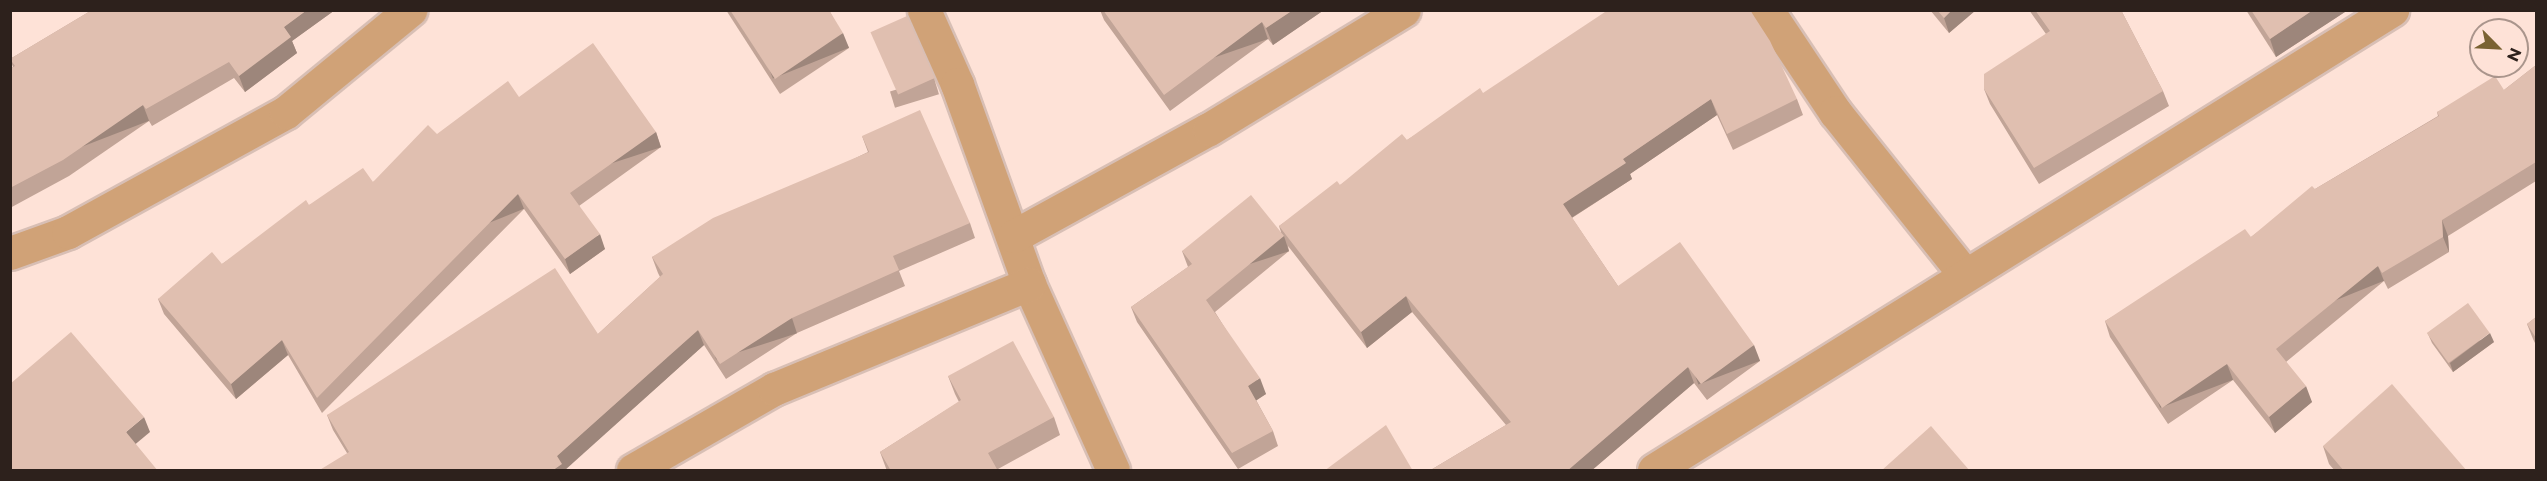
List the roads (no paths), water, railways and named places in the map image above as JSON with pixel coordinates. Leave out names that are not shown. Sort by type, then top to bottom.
[{"type":"street","points":[[10,253],[68,232],[286,112],[410,10]]},
{"type":"street","points":[[924,10],[1014,236],[1029,284],[1113,471]]},
{"type":"street","points":[[1014,236],[1209,129],[1404,10]]},
{"type":"street","points":[[1767,10],[1835,112],[1965,275]]},
{"type":"street","points":[[1654,471],[2392,10]]},
{"type":"street","points":[[633,471],[774,389],[1029,284]]}]
